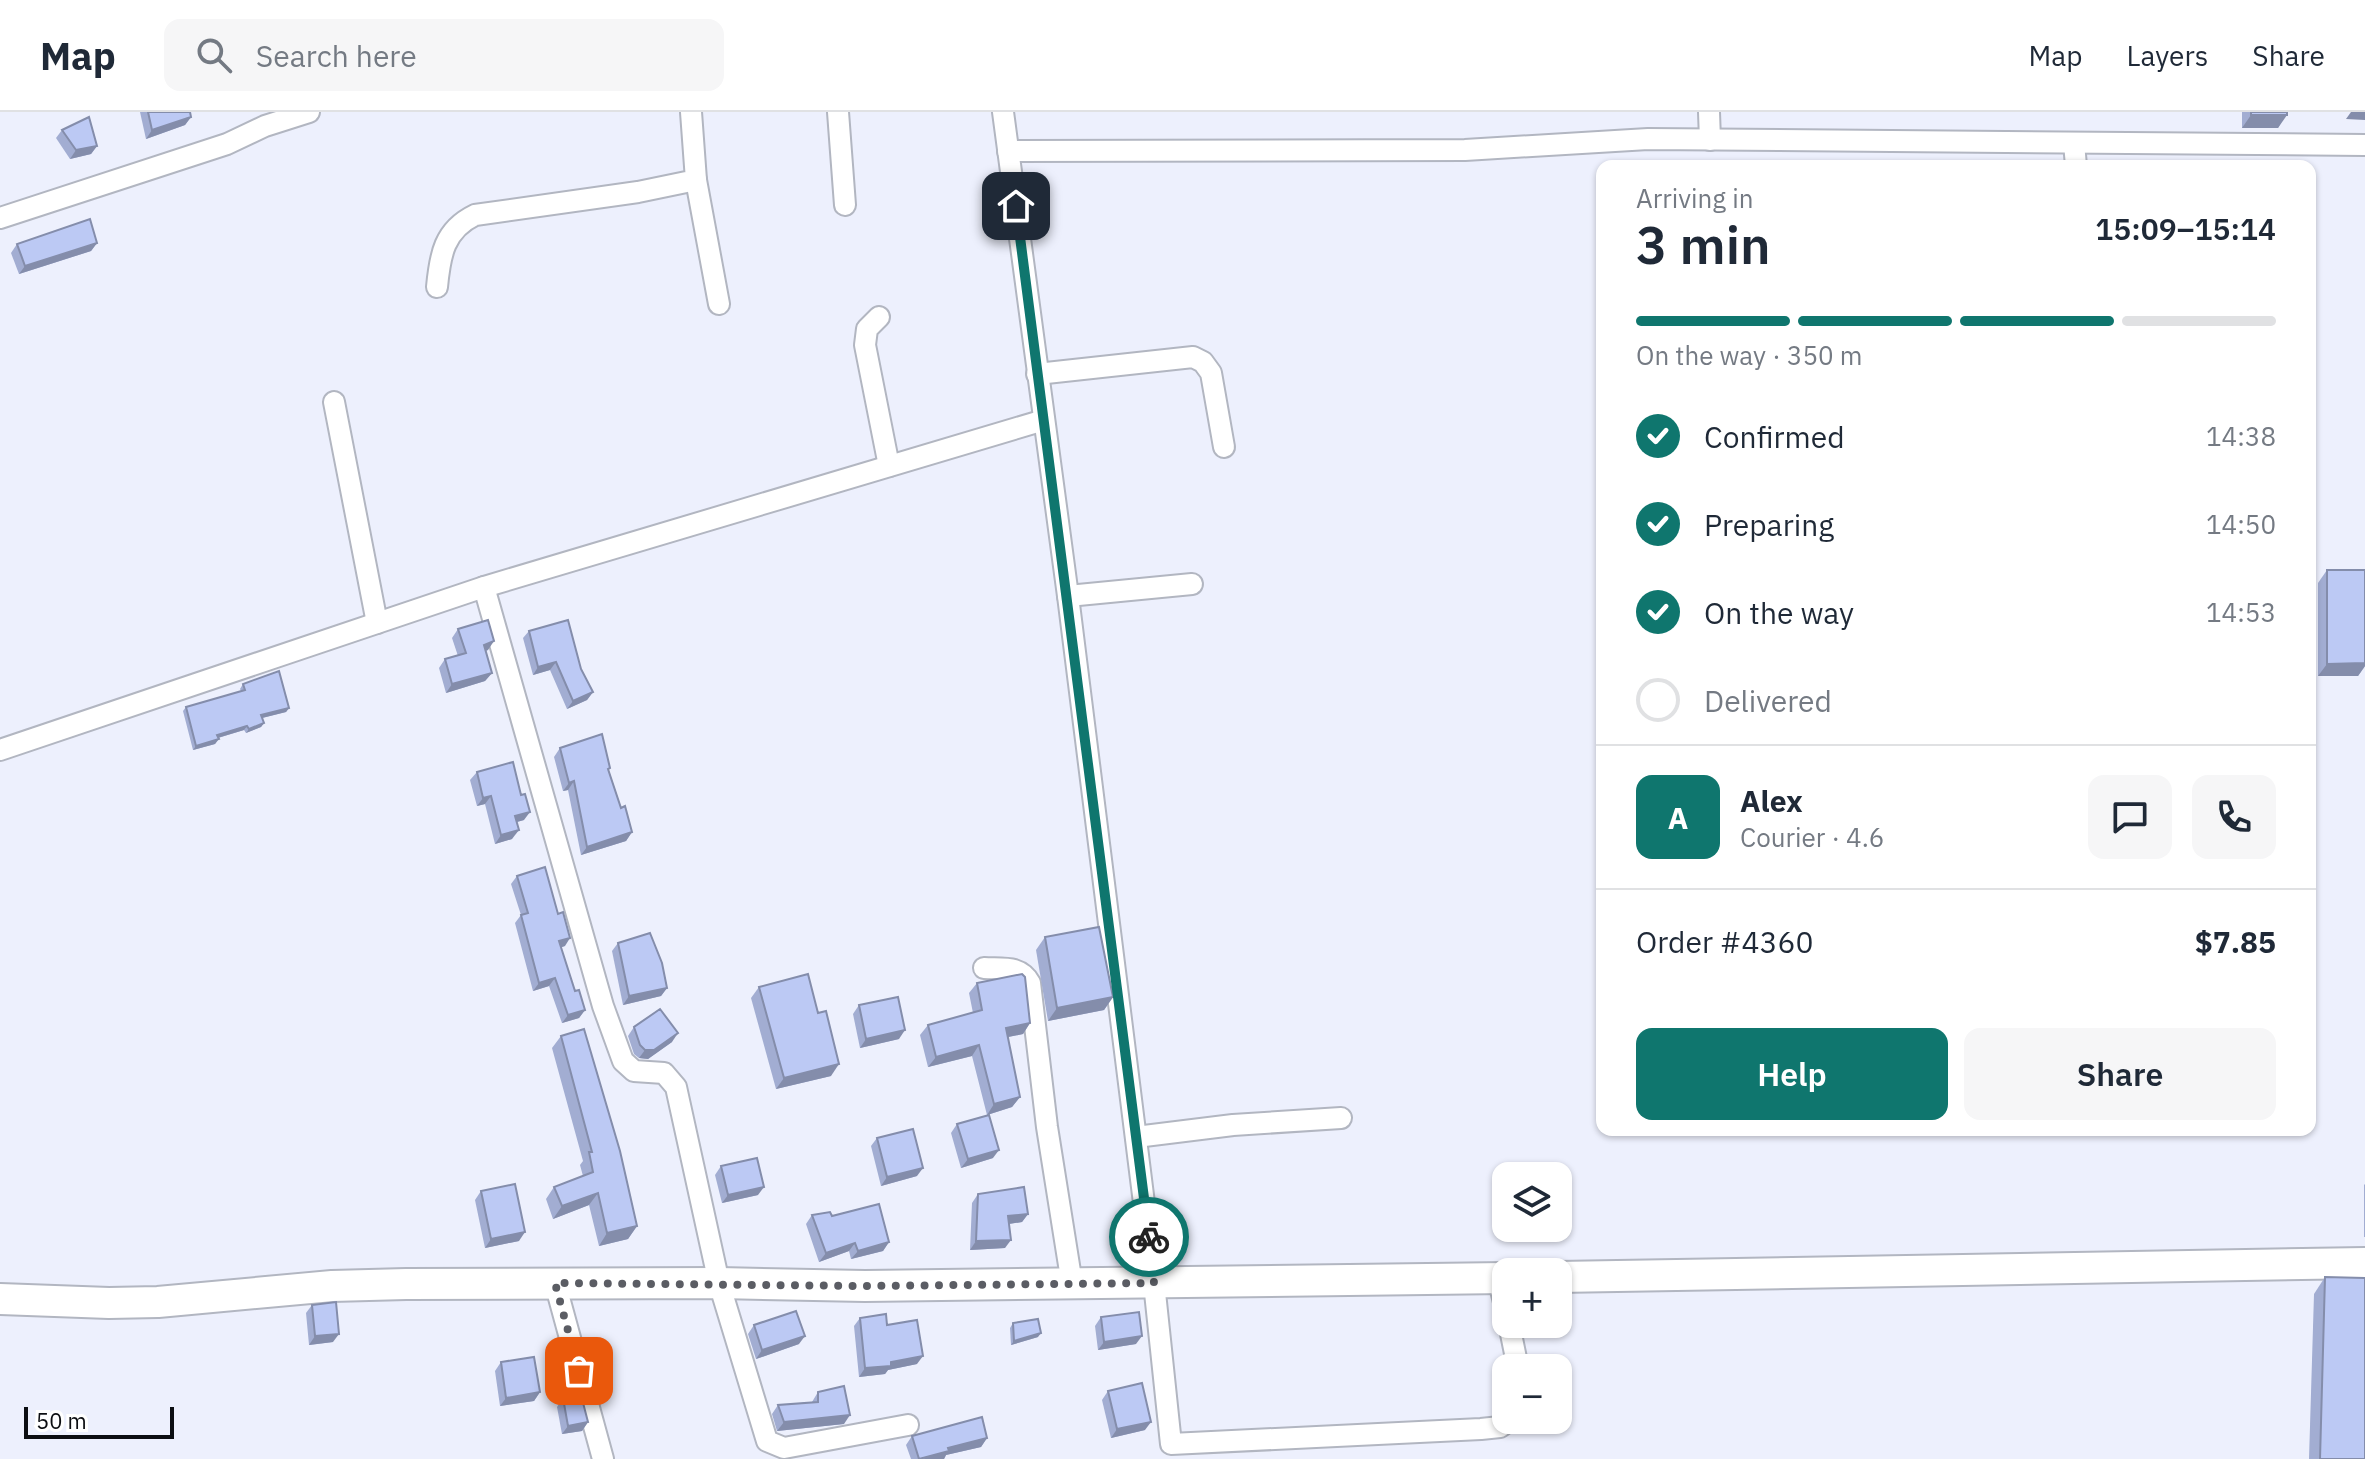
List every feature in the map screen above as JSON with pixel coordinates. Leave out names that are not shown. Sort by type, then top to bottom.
[{"type":"street","points":[[0,218],[213,149],[265,126],[309,112]]},
{"type":"street","points":[[691,112],[696,180],[719,304]]},
{"type":"street","points":[[838,112],[845,205]]},
{"type":"street","points":[[1003,112],[1136,1137],[1170,1451],[1492,1428]]},
{"type":"street","points":[[1709,112],[1710,140]]},
{"type":"street","points":[[1008,151],[1465,150],[1648,139],[2365,145]]},
{"type":"street","points":[[2074,143],[2075,160]]},
{"type":"street","points":[[437,287],[440,256],[445,242],[463,221],[475,215],[638,192],[696,180]]},
{"type":"street","points":[[879,317],[867,329],[865,345],[889,466]]},
{"type":"street","points":[[1037,374],[1198,358],[1211,373],[1224,447]]},
{"type":"street","points":[[334,402],[377,623]]},
{"type":"street","points":[[0,750],[484,587],[1044,420]]},
{"type":"street","points":[[1068,596],[1192,584]]},
{"type":"street","points":[[484,587],[603,1006],[623,1061],[634,1071],[664,1073],[676,1087],[719,1283],[764,1434],[772,1444],[784,1448],[908,1425]]},
{"type":"street","points":[[984,968],[1015,969],[1022,972],[1030,983],[1047,1127],[1072,1284]]},
{"type":"street","points":[[1136,1137],[1233,1125],[1341,1118]]},
{"type":"street","points":[[1572,1277],[2365,1263]]},
{"type":"street","points":[[0,1299],[145,1302],[332,1286],[719,1283],[865,1286],[1492,1278]]},
{"type":"street","points":[[555,1283],[603,1459]]},
{"type":"building","points":[[148,112],[190,112],[191,117],[152,130]]},
{"type":"building","points":[[2251,112],[2287,112],[2287,115],[2251,115]]},
{"type":"building","points":[[89,117],[97,146],[76,150],[62,130]]},
{"type":"building","points":[[90,219],[97,243],[25,266],[17,244]]},
{"type":"building","points":[[2327,570],[2365,570],[2365,663],[2327,664]]},
{"type":"building","points":[[488,620],[494,641],[484,645],[492,673],[452,684],[445,659],[466,653],[458,629]]},
{"type":"building","points":[[568,620],[581,669],[593,692],[573,701],[556,662],[538,667],[529,631]]},
{"type":"building","points":[[279,671],[289,708],[261,715],[264,723],[217,735],[219,739],[196,746],[186,707],[245,690],[243,684]]},
{"type":"building","points":[[602,734],[608,769],[621,808],[625,806],[632,832],[587,847],[574,781],[569,783],[560,748]]},
{"type":"building","points":[[513,762],[521,795],[525,794],[530,812],[515,816],[519,830],[501,835],[491,796],[483,798],[477,772]]},
{"type":"building","points":[[545,867],[558,914],[563,912],[570,938],[559,941],[575,991],[579,990],[585,1010],[568,1015],[555,978],[539,983],[521,915],[528,913],[517,876]]},
{"type":"building","points":[[1099,927],[1113,997],[1057,1008],[1045,937]]},
{"type":"building","points":[[650,933],[662,963],[667,988],[629,996],[618,943]]},
{"type":"building","points":[[808,974],[818,1013],[826,1011],[839,1064],[784,1078],[759,987]]},
{"type":"building","points":[[1022,974],[1025,977],[1030,1023],[1006,1028],[1020,1097],[994,1104],[979,1045],[936,1057],[928,1025],[982,1010],[977,983]]},
{"type":"building","points":[[898,997],[905,1030],[866,1039],[859,1005]]},
{"type":"building","points":[[660,1009],[678,1033],[654,1050],[645,1050],[634,1027]]},
{"type":"building","points":[[584,1029],[620,1151],[637,1226],[607,1233],[598,1193],[562,1206],[554,1187],[593,1172],[589,1152],[592,1152],[561,1036]]},
{"type":"building","points":[[989,1115],[999,1150],[968,1159],[957,1124]]},
{"type":"building","points":[[913,1129],[923,1168],[887,1177],[877,1138]]},
{"type":"building","points":[[757,1158],[764,1187],[728,1195],[721,1166]]},
{"type":"building","points":[[515,1184],[525,1232],[491,1239],[481,1191]]},
{"type":"building","points":[[1024,1187],[1028,1214],[1008,1216],[1011,1240],[976,1241],[978,1194]]},
{"type":"building","points":[[879,1204],[889,1242],[858,1251],[855,1243],[826,1253],[812,1215],[830,1212],[832,1216]]},
{"type":"building","points":[[2325,1277],[2365,1278],[2365,1459],[2320,1459]]},
{"type":"building","points":[[336,1302],[339,1334],[315,1336],[312,1305]]},
{"type":"building","points":[[796,1311],[805,1336],[762,1350],[754,1325]]},
{"type":"building","points":[[1139,1312],[1142,1336],[1104,1342],[1101,1317]]},
{"type":"building","points":[[886,1314],[887,1325],[917,1320],[923,1356],[891,1362],[891,1366],[865,1368],[860,1318]]},
{"type":"building","points":[[1038,1319],[1041,1333],[1014,1341],[1013,1323]]},
{"type":"building","points":[[534,1357],[540,1392],[506,1398],[501,1362]]},
{"type":"building","points":[[1142,1383],[1151,1422],[1117,1429],[1108,1391]]},
{"type":"building","points":[[844,1386],[850,1415],[784,1422],[778,1405],[818,1402],[818,1392]]},
{"type":"building","points":[[581,1395],[588,1422],[568,1426],[563,1398]]},
{"type":"building","points":[[982,1417],[987,1438],[919,1459],[912,1436]]},
{"type":"way so far","points":[[579,1371],[555,1283],[865,1286],[1154,1283],[1149,1237]]},
{"type":"route","points":[[1016,206],[1149,1237]]}]
